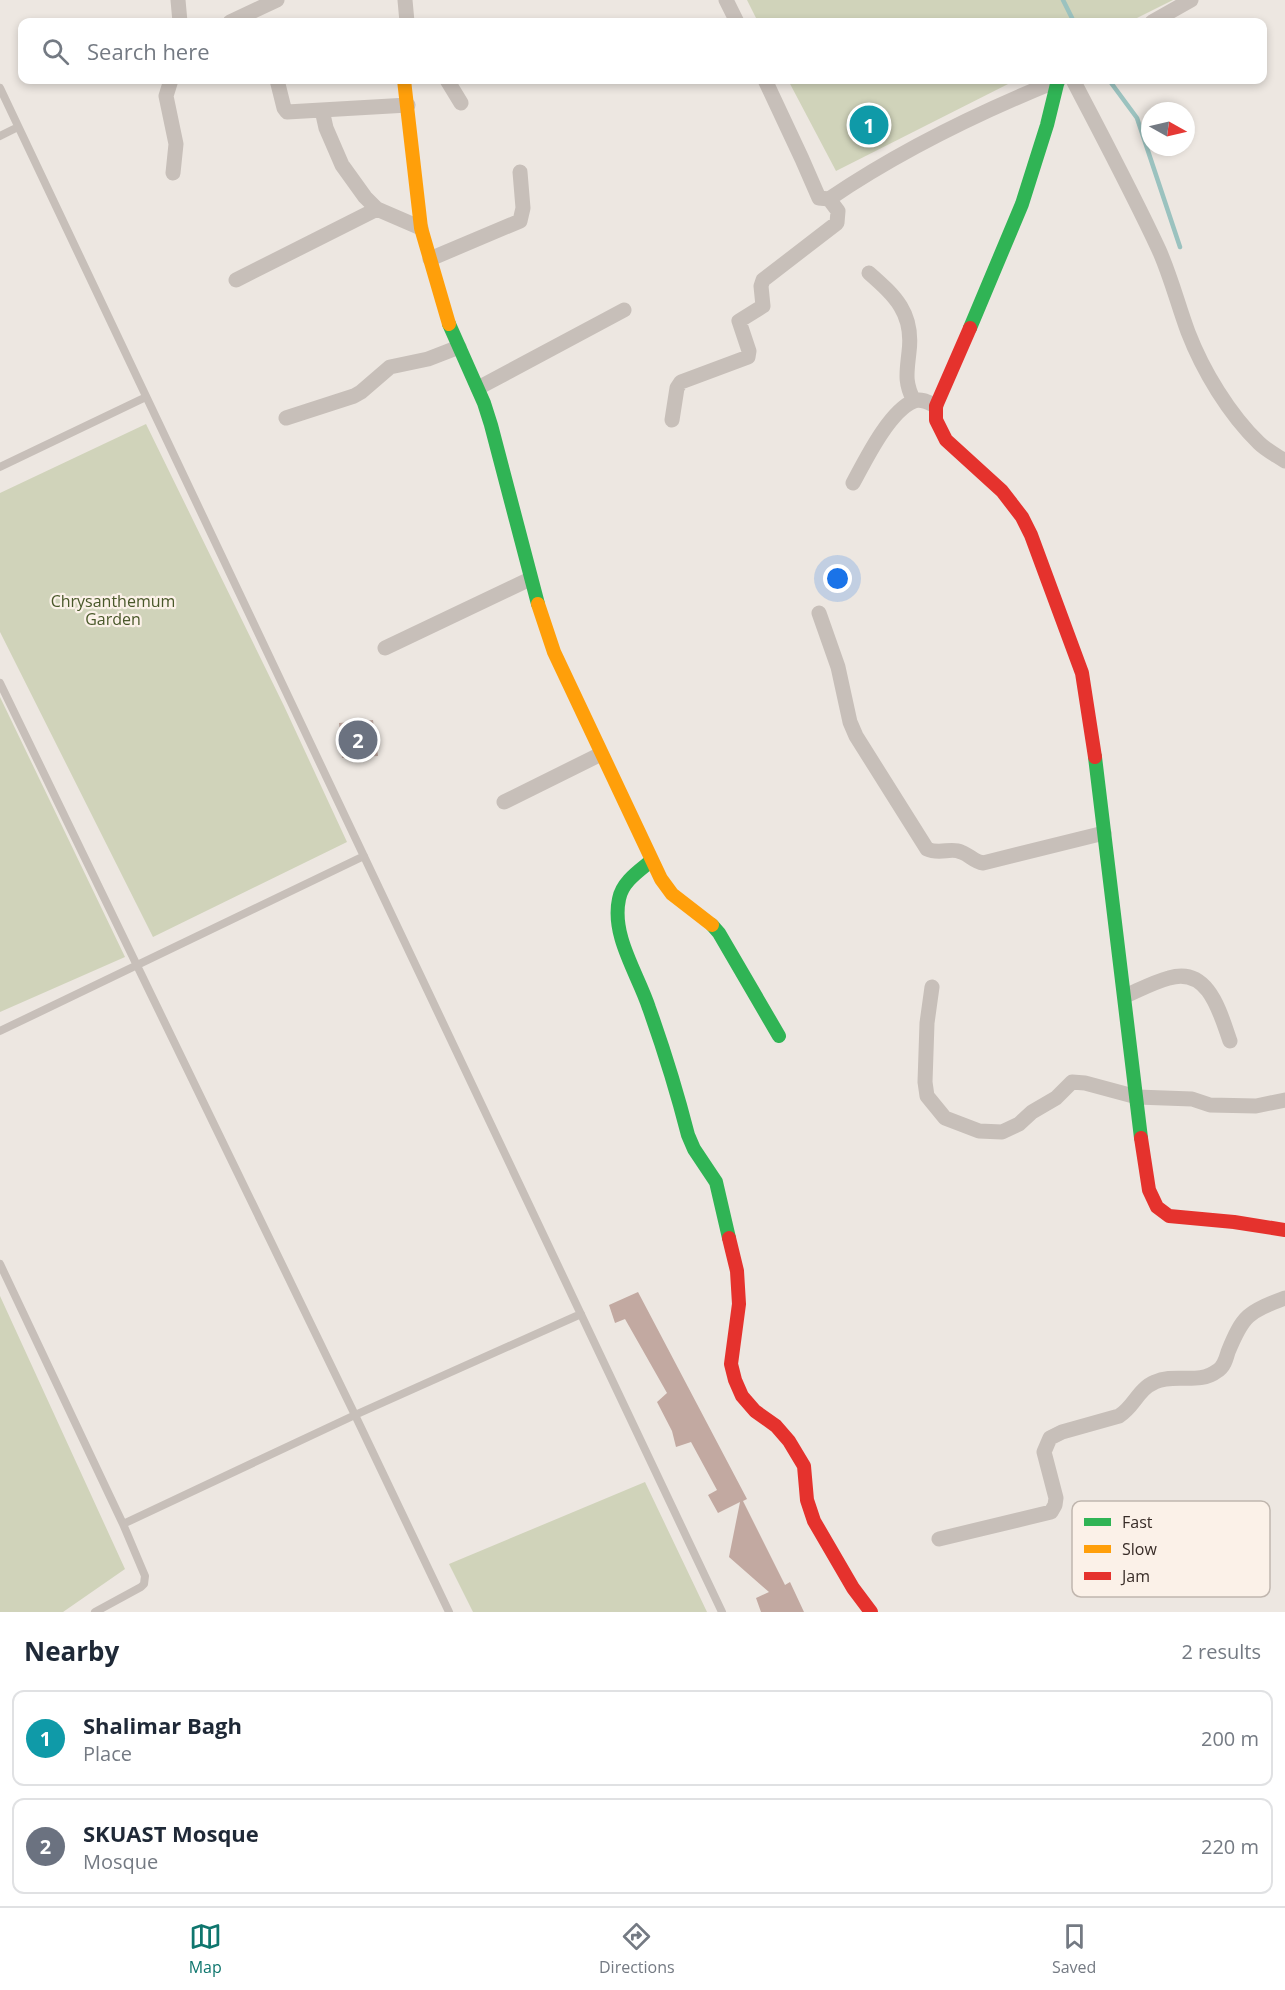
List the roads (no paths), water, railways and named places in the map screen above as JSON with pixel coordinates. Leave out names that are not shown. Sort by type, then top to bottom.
[{"type":"street","points":[[178,0],[180,18]]},
{"type":"street","points":[[239,18],[277,0]]},
{"type":"street","points":[[405,0],[407,18]]},
{"type":"street","points":[[726,0],[735,18]]},
{"type":"street","points":[[1159,18],[1191,0]]},
{"type":"street","points":[[170,84],[166,96],[176,144],[173,172]]},
{"type":"street","points":[[278,84],[287,112],[408,105]]},
{"type":"street","points":[[405,84],[421,228],[448,322],[478,388],[491,425],[531,579],[554,652],[651,861],[672,894],[719,933],[779,1036]]},
{"type":"street","points":[[449,84],[460,103]]},
{"type":"street","points":[[767,84],[814,190],[819,198],[829,199],[855,180],[888,162],[1049,84]]},
{"type":"street","points":[[1057,84],[1047,125],[1022,204],[936,406],[936,420],[946,440],[1002,491],[1022,517],[1031,535],[1082,673],[1092,735],[1144,1166],[1149,1190],[1157,1207],[1169,1216],[1234,1222],[1285,1230]]},
{"type":"street","points":[[1075,84],[1139,207],[1169,273],[1189,334],[1209,374],[1223,398],[1253,436],[1260,444],[1285,461]]},
{"type":"street","points":[[322,110],[326,128],[342,165],[365,197],[377,209],[421,228]]},
{"type":"street","points":[[430,259],[520,221],[523,208],[520,172]]},
{"type":"street","points":[[672,420],[677,388],[681,382],[749,355],[739,321],[762,308],[764,302],[761,286],[766,277],[785,265],[813,240],[837,223],[838,210],[829,199]]},
{"type":"street","points":[[236,280],[377,209]]},
{"type":"street","points":[[869,273],[897,299],[904,310],[910,335],[906,384],[914,401]]},
{"type":"street","points":[[478,388],[624,310]]},
{"type":"street","points":[[286,418],[354,396],[390,367],[428,359],[459,347]]},
{"type":"street","points":[[853,483],[876,441],[900,411],[914,401],[925,401],[936,406]]},
{"type":"street","points":[[385,648],[531,579]]},
{"type":"street","points":[[819,613],[838,667],[850,722],[856,736],[927,849],[939,852],[958,851],[983,863],[1104,833]]},
{"type":"street","points":[[504,802],[601,754]]},
{"type":"street","points":[[651,861],[622,886],[617,915],[620,930],[648,1005],[688,1135],[694,1149],[716,1182],[727,1224],[737,1270],[739,1292],[731,1364],[735,1380],[742,1396],[755,1410],[777,1425],[804,1466],[807,1500],[814,1521],[871,1612]]},
{"type":"street","points":[[1125,996],[1168,978],[1188,977],[1196,980],[1215,998],[1230,1041]]},
{"type":"street","points":[[932,987],[927,1023],[925,1082],[927,1096],[945,1118],[979,1131],[1002,1132],[1019,1124],[1032,1112],[1051,1102],[1072,1082],[1085,1083],[1137,1097],[1175,1097],[1230,1107],[1267,1105],[1285,1100]]},
{"type":"street","points":[[939,1539],[1051,1512],[1054,1509],[1056,1498],[1044,1452],[1050,1438],[1062,1432],[1119,1416],[1125,1412],[1144,1388],[1156,1381],[1194,1379],[1215,1373],[1224,1363],[1240,1324],[1246,1317],[1261,1307],[1285,1299]]},
{"type":"lane","points":[[0,88],[722,1612]]},
{"type":"lane","points":[[0,136],[18,128]]},
{"type":"lane","points":[[0,467],[146,397]]},
{"type":"lane","points":[[0,683],[356,1415],[449,1612]]},
{"type":"lane","points":[[0,1031],[364,855]]},
{"type":"lane","points":[[0,1264],[123,1524],[145,1580],[141,1587],[95,1612]]},
{"type":"lane","points":[[123,1524],[356,1415],[581,1314]]},
{"type":"waterway","points":[[1063,0],[1072,18]]},
{"type":"waterway","points":[[1112,84],[1137,118],[1180,247]]},
{"type":"place","name":"Shalimar Bagh","points":[[869,125]]},
{"type":"place","name":"SKUAST Mosque","points":[[358,740]]},
{"type":"park label","name":"Chrysanthemum Garden","points":[[113,610]]}]
